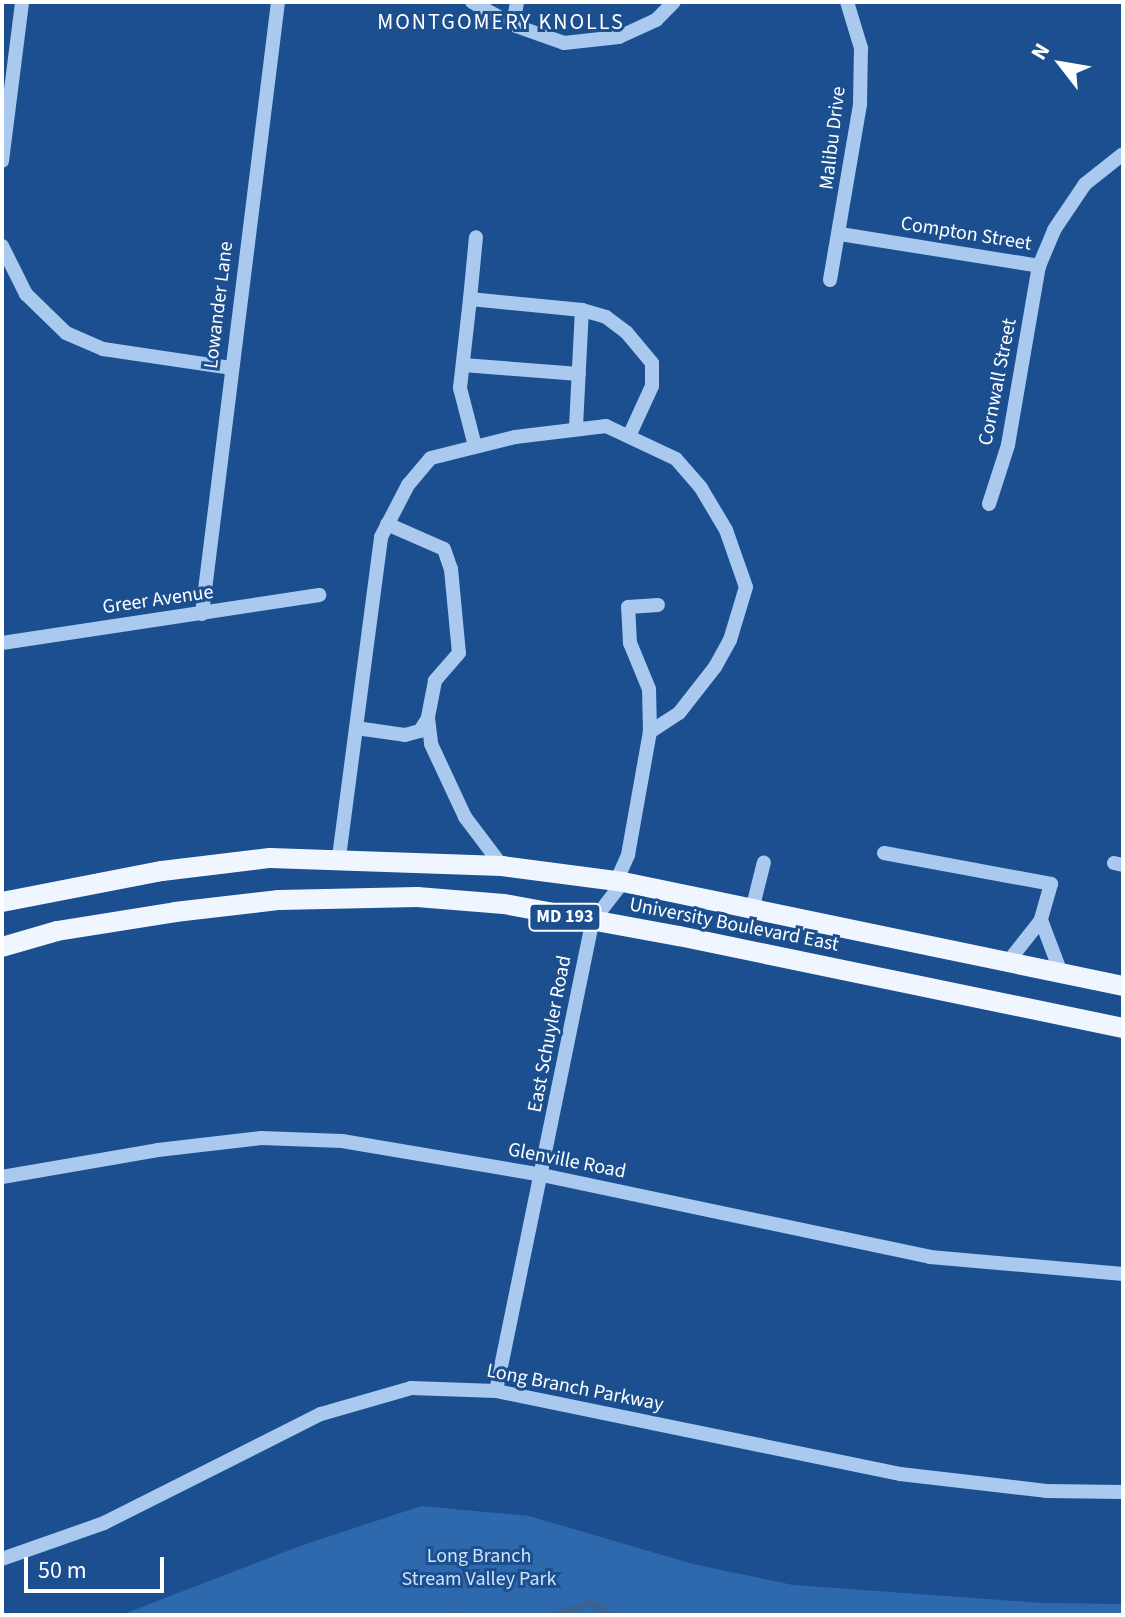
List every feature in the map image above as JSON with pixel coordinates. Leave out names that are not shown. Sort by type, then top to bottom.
[{"type":"main road","name":"University Boulevard East","points":[[2,902],[162,871],[270,858],[339,857],[502,866],[619,882],[1123,986]]},
{"type":"main road","name":"University Boulevard East","points":[[2,947],[57,931],[279,900],[431,898],[504,904],[1123,1028]]},
{"type":"street","points":[[2,161],[22,2]]},
{"type":"street","name":"Lowander Lane","points":[[202,614],[278,2]]},
{"type":"street","points":[[472,2],[513,25],[564,43],[619,37],[656,20],[674,2]]},
{"type":"street","points":[[513,25],[517,2]]},
{"type":"street","name":"Malibu Drive","points":[[830,280],[860,104],[861,48],[847,2]]},
{"type":"street","name":"Compton Street","points":[[840,234],[1039,266],[1054,230],[1085,184],[1123,154]]},
{"type":"street","points":[[475,446],[462,410],[463,365],[476,237]]},
{"type":"street","points":[[2,246],[26,294],[66,333],[103,349],[231,368]]},
{"type":"street","name":"Cornwall Street","points":[[989,504],[1008,445],[1039,266]]},
{"type":"street","points":[[470,299],[582,310],[606,317],[652,363],[652,386],[630,434]]},
{"type":"street","points":[[576,427],[582,310]]},
{"type":"street","points":[[463,365],[579,374]]},
{"type":"street","points":[[339,857],[387,524],[408,485],[431,458],[475,446],[576,427],[606,426],[630,434],[676,459],[714,506],[746,587],[730,640],[715,667],[679,713],[650,732]]},
{"type":"street","points":[[387,524],[444,549],[451,569],[459,653],[435,681],[428,718],[431,744],[465,817],[502,866]]},
{"type":"street","name":"Greer Avenue","points":[[2,643],[319,595]]},
{"type":"street","name":"East Schuyler Road","points":[[496,1391],[592,922],[619,882],[628,855],[650,732],[649,689],[630,643],[628,607],[658,605]]},
{"type":"street","points":[[356,728],[405,735],[420,731],[428,718]]},
{"type":"street","points":[[884,853],[1051,884],[1041,920],[1008,962]]},
{"type":"street","points":[[752,910],[764,862]]},
{"type":"street","points":[[1041,920],[1061,973]]},
{"type":"street","name":"Glenville Road","points":[[2,1177],[261,1138],[342,1141],[542,1175],[930,1257],[1123,1274]]},
{"type":"street","name":"Long Branch Parkway","points":[[2,1559],[104,1523],[321,1414],[362,1399],[411,1388],[496,1391],[900,1474],[1046,1491],[1123,1492]]},
{"type":"green space","name":"Long Branch Stream Valley Park","points":[[421,1506],[529,1516],[693,1564],[793,1585],[1043,1603],[1123,1604],[1123,1615],[121,1615],[303,1545]]},
{"type":"waterway","points":[[553,1615],[591,1603],[610,1615]]},
{"type":"waterway","points":[[450,1615],[462,1615]]},
{"type":"district","name":"MONTGOMERY KNOLLS","points":[[501,23]]}]
